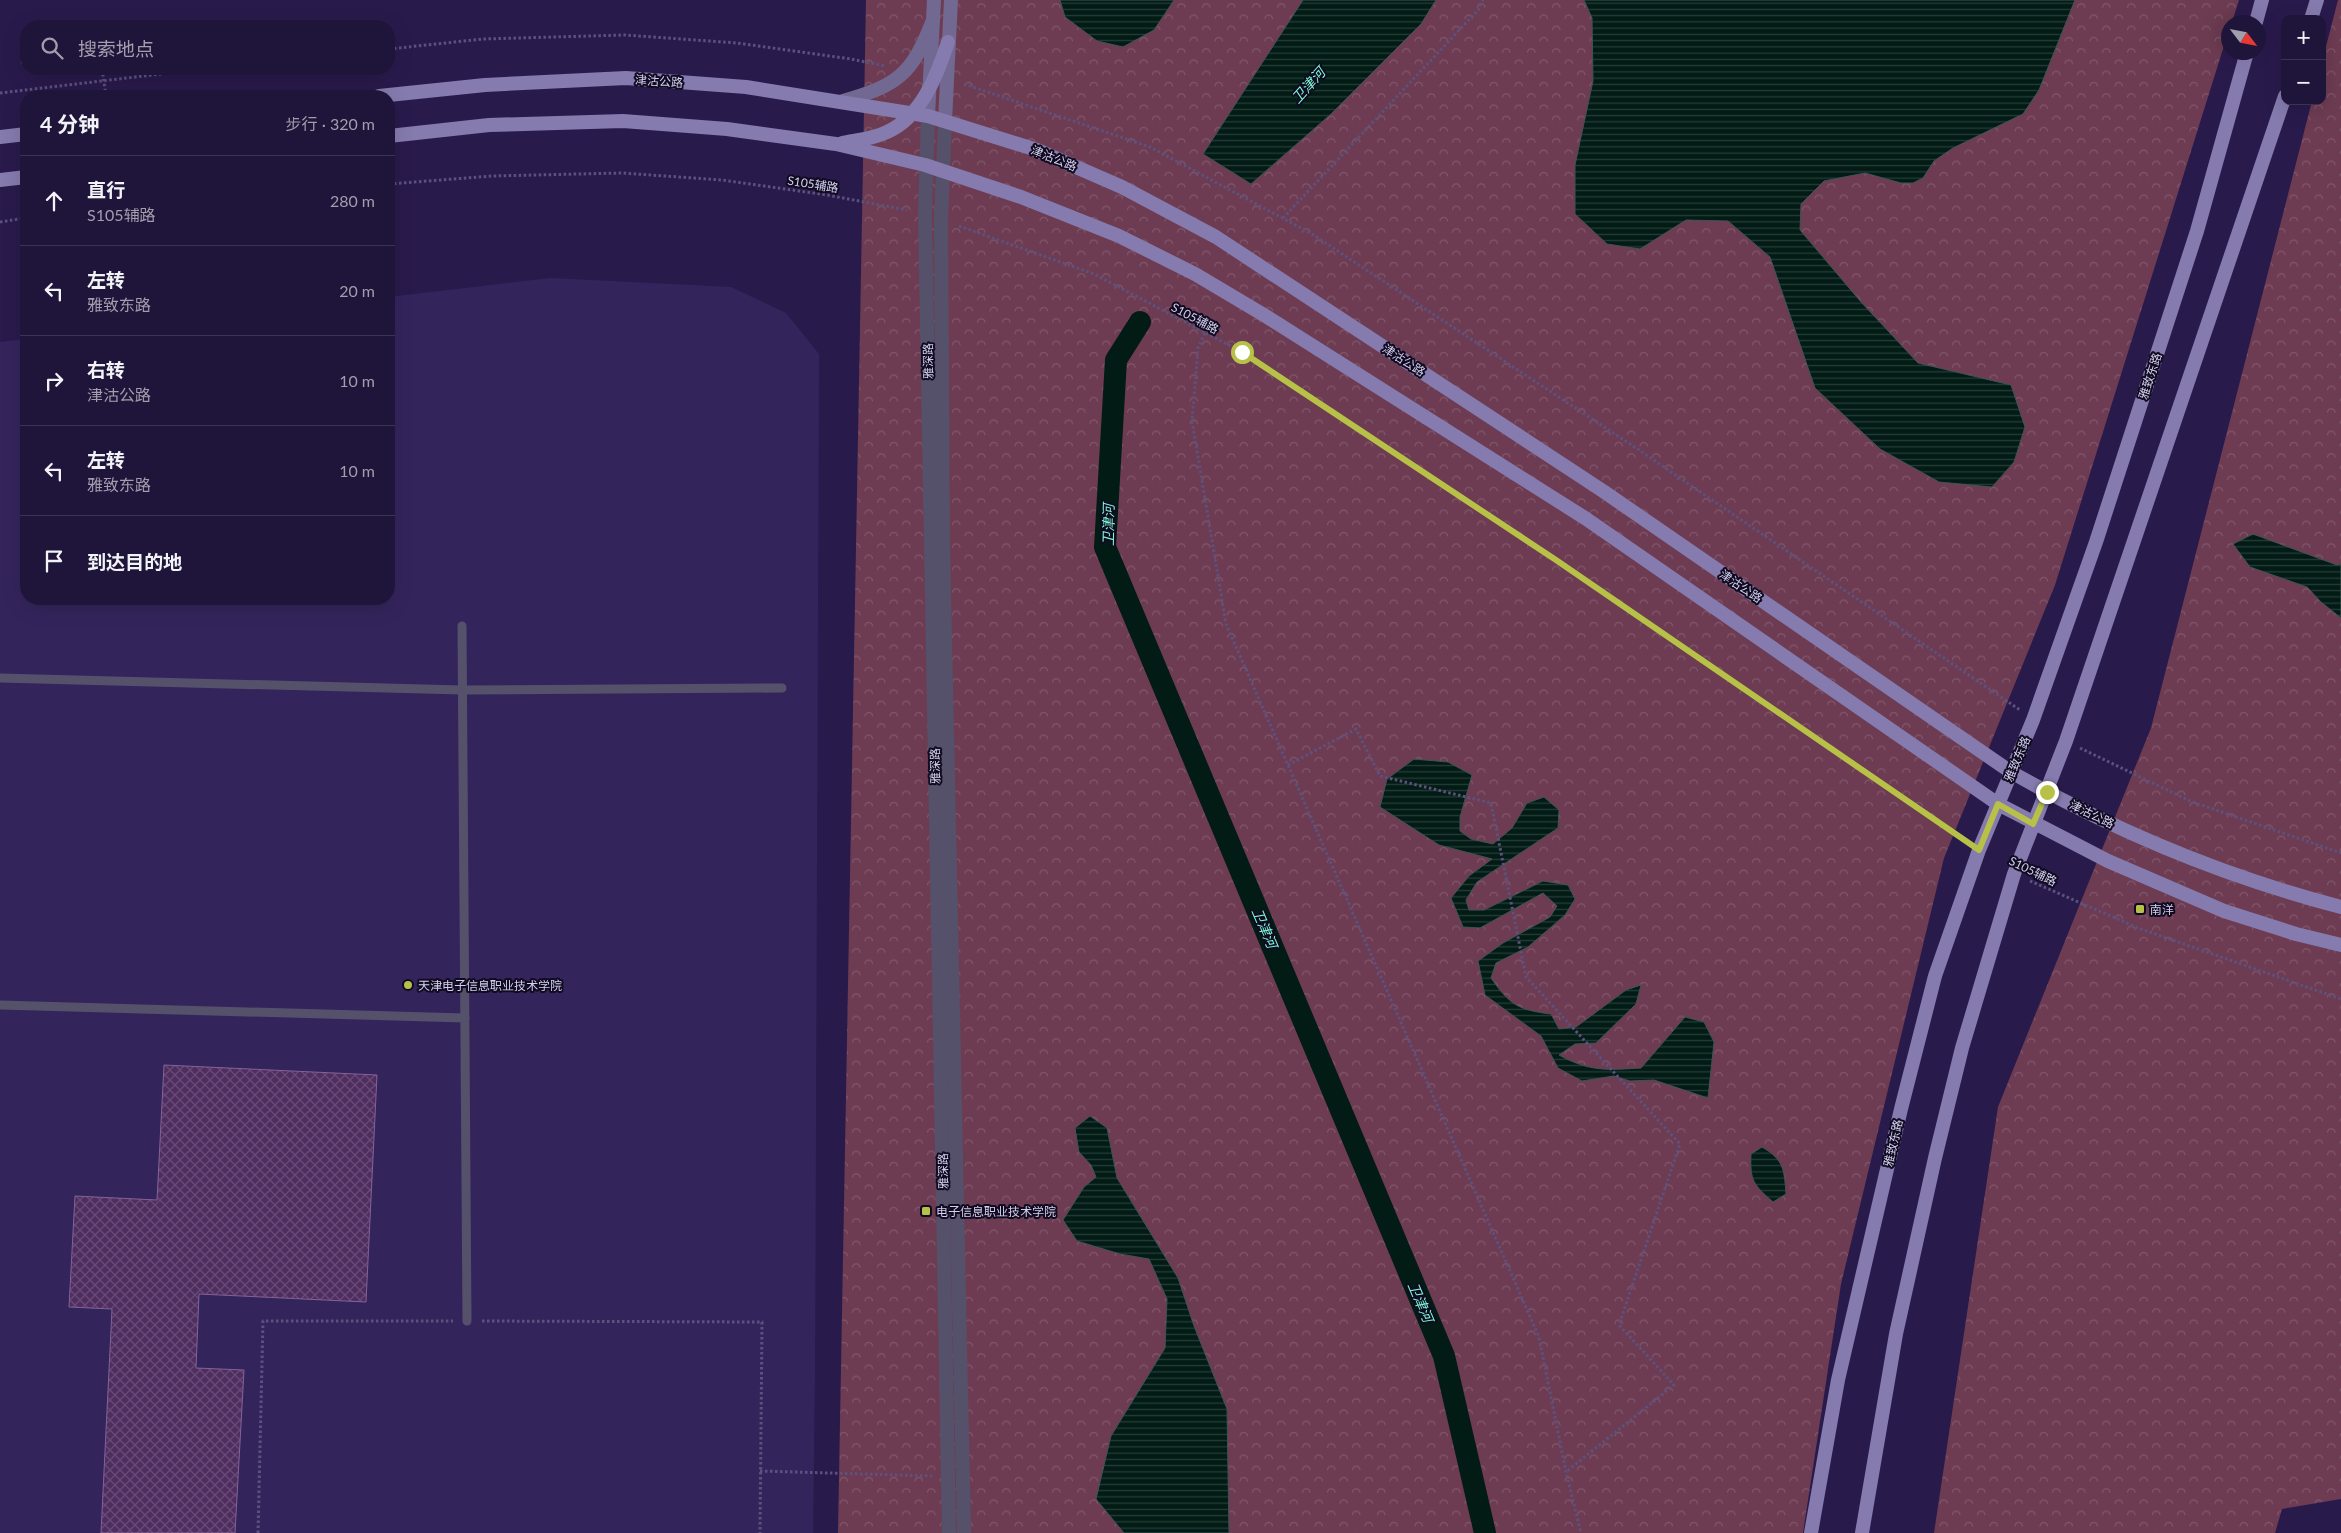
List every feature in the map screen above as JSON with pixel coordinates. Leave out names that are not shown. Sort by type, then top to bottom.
[{"type":"main road","name":"雅深路","points":[[928,116],[934,0]]},
{"type":"main road","name":"雅深路","points":[[945,121],[951,0]]},
{"type":"main road","points":[[2258,15],[2262,0]]},
{"type":"main road","points":[[2311,15],[2317,0]]},
{"type":"main road","points":[[843,101],[874,92],[890,84],[908,71],[921,52],[933,20]]},
{"type":"main road","points":[[836,144],[886,132],[901,124],[912,113],[930,87],[948,42]]},
{"type":"main road","name":"雅致东路","points":[[1811,1533],[1838,1380],[1901,1109],[1935,976],[1979,850],[2033,720],[2099,533],[2197,231],[2245,60]]},
{"type":"main road","name":"津沽公路","points":[[395,94],[485,85],[626,78],[746,87],[928,116],[1037,150],[1122,187],[1216,237],[1603,491],[2011,772],[2047,792],[2169,851],[2283,892],[2341,907]]},
{"type":"main road","points":[[1862,1533],[1896,1334],[1935,1158],[1962,1048],[2014,874],[2047,792],[2137,536],[2282,105]]},
{"type":"main road","points":[[395,135],[489,125],[623,121],[728,129],[836,144],[944,171],[1021,197],[1119,236],[1195,274],[1264,314],[1585,518],[1998,804],[2033,824],[2108,861],[2224,911],[2296,934],[2341,945]]},
{"type":"main road","points":[[0,137],[20,135]]},
{"type":"main road","points":[[0,180],[20,178]]},
{"type":"street","name":"雅深路","points":[[928,116],[925,214],[949,1533]]},
{"type":"street","name":"雅深路","points":[[945,121],[941,220],[944,554],[964,1533]]},
{"type":"lane","points":[[462,626],[467,1321]]},
{"type":"lane","points":[[0,678],[462,690],[782,688]]},
{"type":"lane","points":[[0,1005],[465,1018]]},
{"type":"path","points":[[1283,218],[1479,9],[1483,0]]},
{"type":"path","points":[[103,75],[105,90]]},
{"type":"path","points":[[25,90],[152,75]]},
{"type":"path","points":[[0,93],[20,91]]},
{"type":"path","name":"S105辅路","points":[[395,184],[492,176],[622,173],[722,180],[828,195],[925,214]]},
{"type":"path","points":[[0,222],[20,219]]},
{"type":"path","name":"S105辅路","points":[[941,220],[1094,274],[1242,352],[1556,560],[1979,850]]},
{"type":"path","points":[[1205,333],[1198,348],[1192,421],[1226,624],[1539,1338],[1566,1472],[1581,1533]]},
{"type":"path","points":[[1288,765],[1356,730],[1380,776],[1491,803],[1526,977],[1680,1144],[1619,1325],[1674,1385],[1566,1472]]},
{"type":"path","name":"S105辅路","points":[[2014,874],[2138,928],[2341,999]]},
{"type":"path","points":[[258,1533],[263,1321],[762,1322],[760,1533]]},
{"type":"path","points":[[760,1471],[948,1476]]},
{"type":"shaded area","name":"天津电子信息职业技术学院","points":[[550,278],[731,287],[786,313],[819,354],[813,1533],[0,1533],[0,342],[20,340],[20,605],[395,605],[395,296]]},
{"type":"green space","points":[[866,0],[2239,0],[2234,15],[2221,15],[2221,55],[2055,585],[1944,858],[1841,1284],[1803,1533],[838,1533]]},
{"type":"green space","points":[[2338,0],[2341,0],[2341,1499],[2282,1509],[2275,1533],[1934,1533],[1998,1107],[2151,728],[2311,105],[2326,105],[2326,46]]},
{"type":"water","points":[[1060,0],[1174,0],[1154,30],[1123,47],[1097,41],[1065,17]]},
{"type":"water","points":[[1303,0],[1436,0],[1421,24],[1331,114],[1251,184],[1203,154]]},
{"type":"water","points":[[1584,0],[2075,0],[2039,90],[2023,114],[1953,148],[1934,161],[1923,178],[1913,183],[1901,183],[1865,173],[1824,181],[1801,204],[1800,230],[1861,302],[1918,363],[2011,385],[2025,427],[2014,462],[1992,487],[1939,482],[1880,449],[1815,388],[1770,257],[1728,221],[1686,220],[1640,249],[1607,244],[1575,214],[1575,165],[1593,81],[1592,18]]},
{"type":"water","points":[[2253,534],[2337,565],[2341,564],[2341,618],[2321,602],[2307,587],[2250,567],[2233,544]]},
{"type":"water","points":[[1414,759],[1448,762],[1472,775],[1460,817],[1460,831],[1471,839],[1493,844],[1512,828],[1527,803],[1544,797],[1559,810],[1558,828],[1477,882],[1466,900],[1469,910],[1484,910],[1543,881],[1568,885],[1575,899],[1565,915],[1528,947],[1496,963],[1491,978],[1504,994],[1516,1005],[1523,1008],[1551,1014],[1559,1029],[1576,1027],[1626,990],[1641,985],[1636,1004],[1596,1043],[1575,1044],[1559,1055],[1570,1061],[1599,1069],[1641,1068],[1685,1017],[1704,1022],[1714,1042],[1708,1098],[1654,1080],[1630,1081],[1614,1076],[1582,1081],[1558,1068],[1541,1036],[1485,995],[1478,961],[1503,943],[1550,917],[1557,906],[1543,893],[1480,928],[1463,927],[1451,898],[1469,876],[1492,859],[1439,845],[1380,807],[1387,779]]},
{"type":"water","points":[[1090,1116],[1107,1128],[1117,1178],[1178,1278],[1194,1326],[1227,1409],[1229,1533],[1124,1533],[1096,1499],[1111,1436],[1165,1348],[1167,1299],[1149,1259],[1120,1254],[1077,1241],[1063,1220],[1084,1187],[1096,1177],[1091,1165],[1079,1152],[1075,1128]]},
{"type":"water","points":[[1762,1147],[1775,1156],[1782,1166],[1786,1194],[1773,1202],[1761,1191],[1752,1176],[1751,1154]]},
{"type":"building","points":[[164,1065],[377,1075],[366,1302],[199,1294],[196,1368],[244,1370],[235,1533],[101,1533],[112,1309],[69,1307],[75,1196],[157,1200]]},
{"type":"waterway","name":"卫津河","points":[[1140,322],[1116,360],[1105,547],[1444,1356],[1485,1533]]},
{"type":"place","name":"南洋","points":[[2140,909]]},
{"type":"place","name":"天津电子信息职业技术学院","points":[[408,985]]},
{"type":"place","name":"电子信息职业技术学院","points":[[926,1211]]},
{"type":"route","points":[[1242,352],[1556,560],[1979,850],[1998,804],[2033,824],[2047,792]]}]
